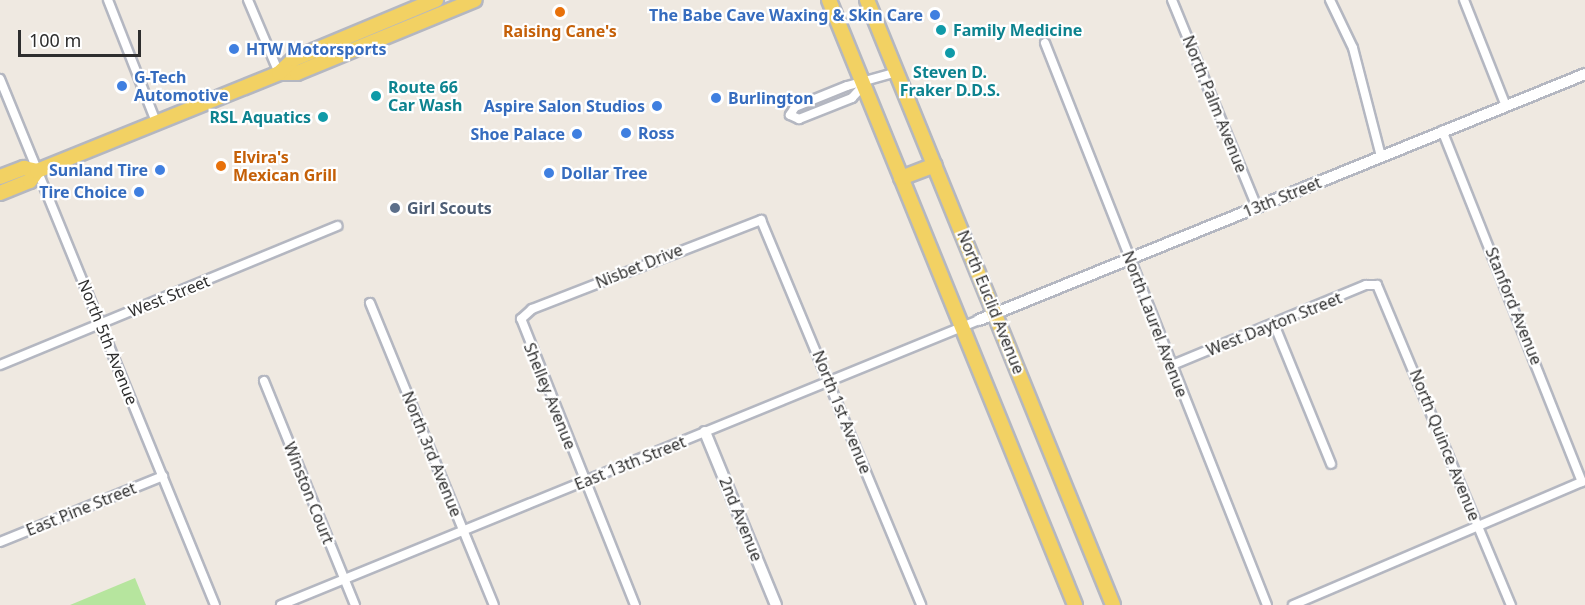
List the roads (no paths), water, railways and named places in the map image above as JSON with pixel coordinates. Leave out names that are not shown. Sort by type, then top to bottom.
[{"type":"main road","points":[[0,193],[30,181],[37,171],[279,73],[294,59],[436,0]]},
{"type":"main road","points":[[279,73],[297,73],[475,0]]},
{"type":"main road","points":[[829,0],[1075,605]]},
{"type":"main road","name":"North Euclid Avenue","points":[[867,0],[1113,605]]},
{"type":"main road","points":[[901,178],[935,165]]},
{"type":"main road","points":[[0,177],[24,168],[37,171]]},
{"type":"street","points":[[108,0],[156,122]]},
{"type":"street","points":[[248,0],[279,73]]},
{"type":"street","name":"North Palm Avenue","points":[[1173,0],[1257,207]]},
{"type":"street","points":[[1330,0],[1353,48],[1380,156]]},
{"type":"street","points":[[1464,0],[1506,105]]},
{"type":"street","name":"North Laurel Avenue","points":[[1045,43],[1131,258],[1170,366],[1267,605]]},
{"type":"street","points":[[863,86],[852,98],[810,115],[790,115],[795,107],[837,90],[863,86],[897,72]]},
{"type":"street","name":"13th Street","points":[[979,320],[1585,74]]},
{"type":"street","name":"North 5th Avenue","points":[[0,79],[215,605]]},
{"type":"street","name":"Stanford Avenue","points":[[1442,131],[1582,482],[1479,528]]},
{"type":"street","name":"Nisbet Drive","points":[[521,319],[532,309],[761,220]]},
{"type":"street","name":"North 1st Avenue","points":[[761,220],[921,605]]},
{"type":"street","name":"West Street","points":[[0,365],[338,226]]},
{"type":"street","name":"West Dayton Street","points":[[1170,366],[1366,285],[1377,285]]},
{"type":"street","name":"North Quince Avenue","points":[[1377,285],[1511,605]]},
{"type":"street","name":"North 3rd Avenue","points":[[370,303],[494,605]]},
{"type":"street","name":"Shelley Avenue","points":[[521,319],[635,605]]},
{"type":"street","name":"East 13th Street","points":[[281,605],[979,320]]},
{"type":"street","points":[[1274,324],[1331,464]]},
{"type":"street","name":"Winston Court","points":[[264,381],[355,605]]},
{"type":"street","name":"2nd Avenue","points":[[705,432],[776,605]]},
{"type":"street","name":"East Pine Street","points":[[0,542],[163,476]]},
{"type":"street","points":[[1293,605],[1479,528]]},
{"type":"place","name":"Raising Cane's","points":[[560,12]]},
{"type":"place","name":"The Babe Cave Waxing & Skin Care","points":[[935,15]]},
{"type":"place","name":"Family Medicine","points":[[941,30]]},
{"type":"place","name":"HTW Motorsports","points":[[234,49]]},
{"type":"place","name":"Steven D. Fraker D.D.S.","points":[[950,53]]},
{"type":"place","name":"G-Tech Automotive","points":[[122,86]]},
{"type":"place","name":"Route 66 Car Wash","points":[[376,96]]},
{"type":"place","name":"Burlington","points":[[716,98]]},
{"type":"place","name":"Aspire Salon Studios","points":[[657,106]]},
{"type":"place","name":"RSL Aquatics","points":[[323,117]]},
{"type":"place","name":"Ross","points":[[626,133]]},
{"type":"place","name":"Shoe Palace","points":[[577,134]]},
{"type":"place","name":"Elvira's Mexican Grill","points":[[221,166]]},
{"type":"place","name":"Sunland Tire","points":[[160,170]]},
{"type":"place","name":"Dollar Tree","points":[[549,173]]},
{"type":"place","name":"Tire Choice","points":[[139,192]]},
{"type":"place","name":"Girl Scouts","points":[[395,208]]}]
